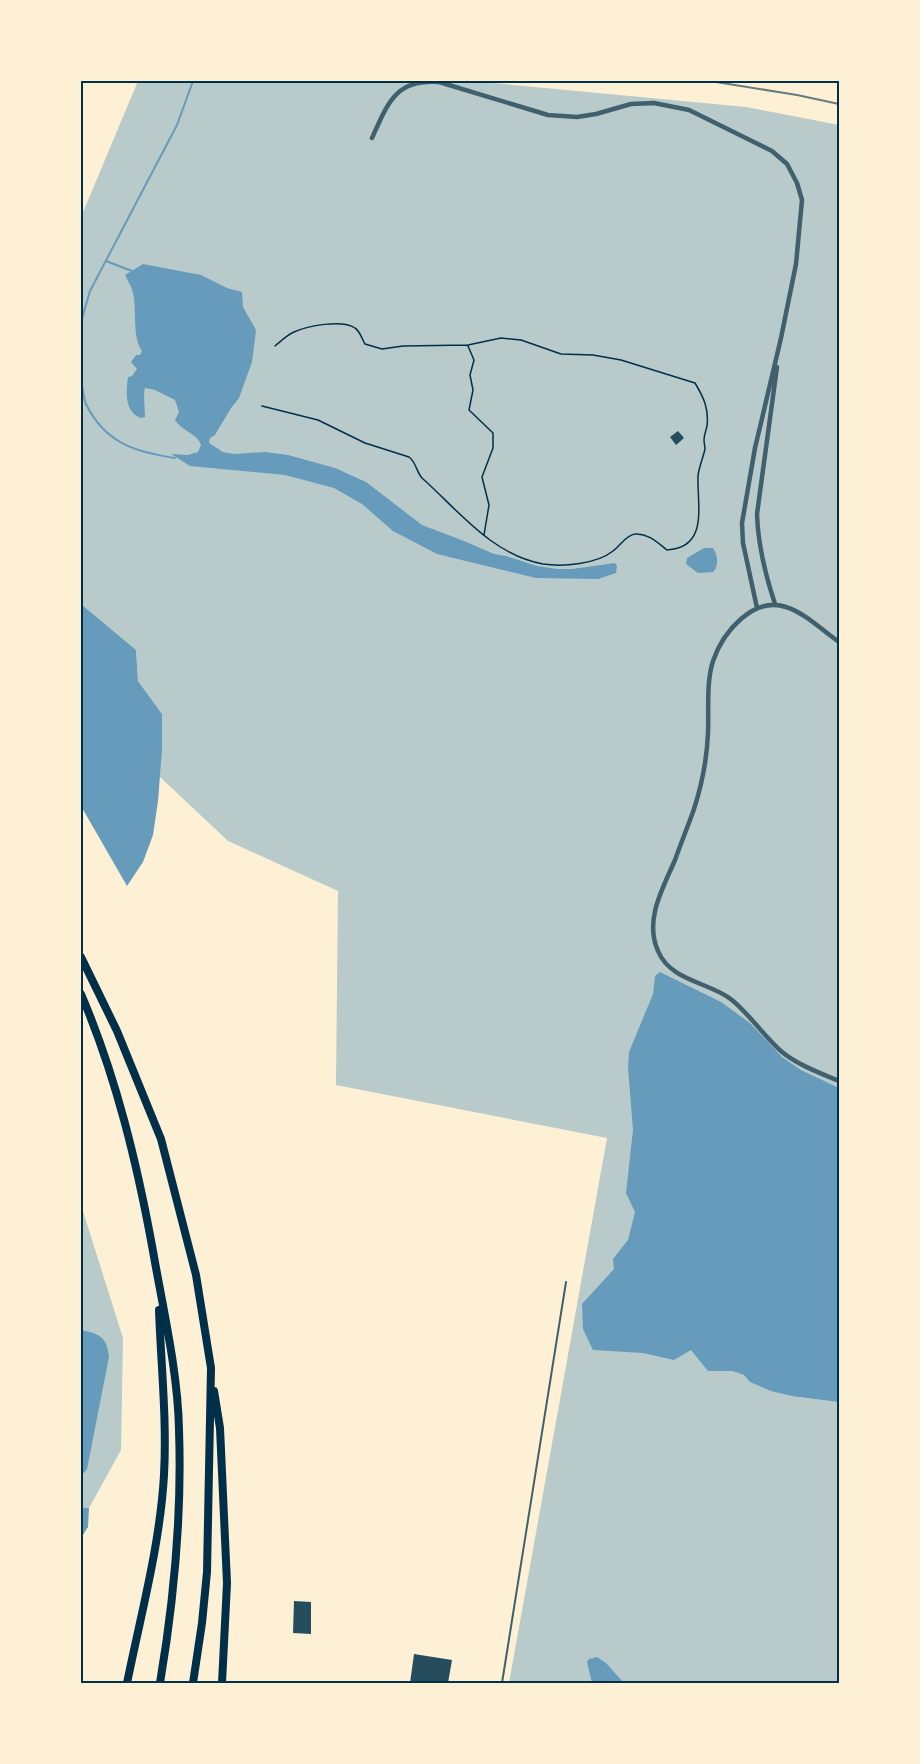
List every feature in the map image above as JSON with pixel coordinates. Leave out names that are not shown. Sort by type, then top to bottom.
[{"type":"highway","points":[[81,957],[121,1040],[161,1139],[196,1275],[220,1428],[227,1583],[222,1683]]},
{"type":"highway","points":[[81,994],[100,1042],[129,1135],[141,1183],[171,1352],[179,1428],[179,1524],[160,1683]]},
{"type":"highway","points":[[127,1683],[152,1565],[163,1491],[164,1430],[159,1281]]},
{"type":"highway","points":[[193,1683],[207,1572],[211,1368]]},
{"type":"street","points":[[372,138],[386,107],[396,93],[403,88],[427,81],[439,82],[548,115],[578,117],[631,104],[654,103],[689,110],[772,151],[787,164],[797,183],[802,200],[801,221],[757,514],[758,539],[774,604]]},
{"type":"street","points":[[757,608],[743,543],[742,523],[755,448],[782,338]]},
{"type":"street","points":[[839,642],[789,608],[774,604],[747,613],[732,628],[712,663],[708,695],[706,756],[701,789],[657,900],[653,935],[658,952],[674,970],[731,999],[783,1052],[806,1066],[839,1081]]},
{"type":"lane","points":[[502,1683],[566,1282]]},
{"type":"path","points":[[262,406],[318,420],[365,443],[409,457],[414,460],[417,473],[484,536],[512,554],[545,564],[592,561],[612,552],[634,534],[652,537],[667,550],[678,549],[688,544],[695,533],[701,502],[698,475],[706,445],[704,440],[708,420],[707,406],[695,383],[621,360],[593,355],[561,354],[521,340],[501,338],[468,345],[403,346],[382,350],[365,344],[353,326],[336,324],[309,326],[293,333],[275,346]]},
{"type":"path","points":[[468,345],[474,360],[470,375],[473,390],[469,410],[493,433],[493,448],[482,477],[489,505],[484,536]]},
{"type":"shaded area","points":[[138,81],[472,81],[746,107],[839,125],[839,1683],[509,1683],[607,1138],[336,1085],[338,891],[228,841],[160,777],[162,714],[138,681],[136,650],[81,604],[81,217]]},
{"type":"shaded area","points":[[81,1205],[123,1338],[121,1450],[89,1508],[81,1508]]},
{"type":"water","points":[[143,264],[201,275],[227,288],[242,292],[243,307],[256,330],[252,362],[239,398],[215,435],[210,438],[209,443],[223,452],[234,454],[265,452],[288,455],[335,468],[366,482],[422,525],[494,554],[557,569],[615,563],[616,573],[598,579],[536,578],[437,554],[393,531],[362,504],[334,488],[285,475],[190,466],[171,454],[188,455],[198,452],[201,445],[197,438],[175,420],[179,412],[175,400],[155,390],[145,388],[145,417],[141,418],[135,415],[127,401],[128,377],[132,376],[137,369],[131,362],[142,351],[137,339],[133,293],[125,275]]},
{"type":"water","points":[[704,548],[713,548],[717,564],[713,572],[698,573],[686,564],[687,558]]},
{"type":"water","points":[[81,604],[136,650],[138,681],[162,714],[162,750],[153,835],[143,862],[127,886],[81,806]]},
{"type":"water","points":[[660,972],[721,1002],[750,1023],[782,1057],[801,1070],[839,1088],[839,1402],[771,1391],[750,1382],[744,1375],[733,1371],[708,1371],[691,1350],[674,1360],[643,1353],[593,1350],[583,1329],[582,1304],[614,1269],[613,1259],[628,1240],[635,1212],[626,1193],[633,1130],[628,1068],[629,1052],[653,994],[655,976]]},
{"type":"water","points":[[81,1330],[101,1338],[106,1345],[109,1357],[87,1469],[81,1476]]},
{"type":"water","points":[[81,1508],[89,1508],[88,1527],[81,1538]]},
{"type":"water","points":[[597,1657],[606,1663],[624,1683],[592,1683],[587,1662]]},
{"type":"building","points":[[678,431],[684,438],[676,445],[670,437]]},
{"type":"building","points":[[294,1601],[311,1602],[311,1634],[293,1633]]},
{"type":"building","points":[[414,1654],[452,1660],[448,1683],[410,1683]]},
{"type":"waterway","points":[[81,322],[90,291],[177,125],[193,81]]},
{"type":"waterway","points":[[106,261],[132,271]]},
{"type":"waterway","points":[[81,381],[86,404],[102,428],[112,437],[134,449],[175,458]]},
{"type":"railway","points":[[710,81],[839,104]]}]
